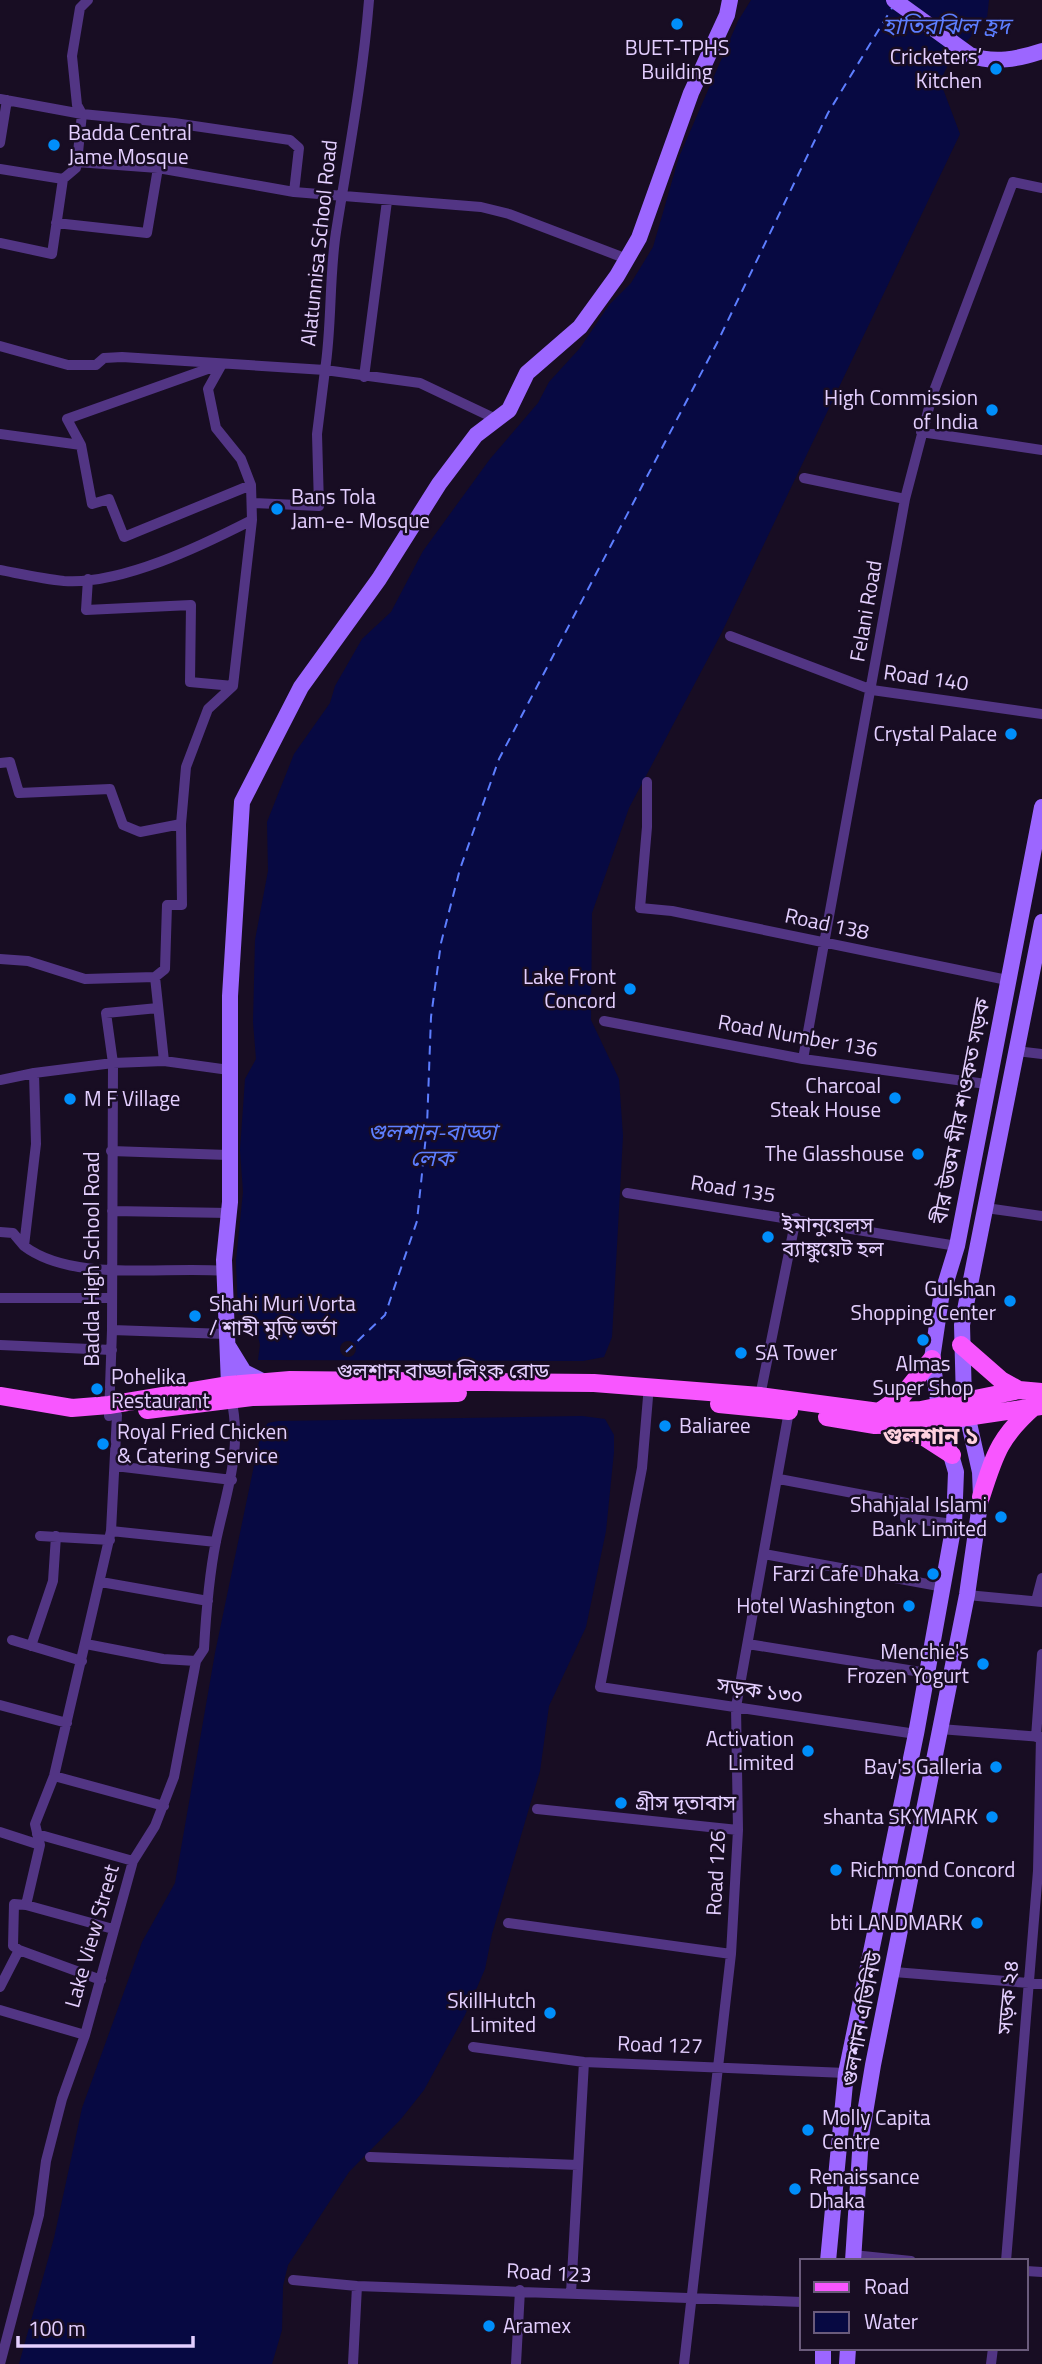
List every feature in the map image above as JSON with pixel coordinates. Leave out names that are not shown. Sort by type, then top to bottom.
[{"type":"main road","points":[[230,1392],[224,1271],[229,1213],[230,996],[242,802],[301,687],[379,579],[439,484],[476,435],[509,410],[527,373],[580,327],[627,259],[651,209],[691,93],[727,15],[730,0]]},
{"type":"main road","points":[[894,0],[972,51]]},
{"type":"main road","points":[[910,0],[983,60],[1007,59],[1042,51]]},
{"type":"main road","name":"বীর উত্তম মীর শওকত সড়ক","points":[[940,1414],[932,1359],[940,1298],[957,1246],[986,1084],[1042,807]]},
{"type":"main road","name":"বীর উত্তম মীর শওকত সড়ক","points":[[965,1409],[961,1345],[1016,1051],[1038,967],[1042,922]]},
{"type":"main road","points":[[1007,980],[1038,967]]},
{"type":"main road","points":[[226,1337],[233,1358],[244,1372],[264,1382]]},
{"type":"main road","points":[[961,1345],[1000,1380],[1040,1401]]},
{"type":"main road","points":[[883,1419],[932,1359]]},
{"type":"main road","name":"গুলশান বাড্ডা লিংক রোড","points":[[0,1406],[70,1416],[112,1412],[230,1392],[264,1382],[594,1383],[760,1396],[883,1419]]},
{"type":"main road","points":[[965,1409],[1019,1390]]},
{"type":"main road","name":"গুলশান বাড্ডা লিংক রোড","points":[[230,1392],[297,1395],[597,1392],[883,1419]]},
{"type":"main road","name":"গুলশান বাড্ডা লিংক রোড","points":[[0,1396],[112,1412]]},
{"type":"main road","points":[[883,1419],[1040,1401]]},
{"type":"main road","points":[[981,1497],[998,1448],[1013,1426],[1040,1401]]},
{"type":"main road","name":"গুলশান এভিনিউ","points":[[853,2258],[861,2137],[967,1595],[981,1497],[980,1472],[965,1409]]},
{"type":"main road","name":"গুলশান এভিনিউ","points":[[828,2259],[846,2073],[916,1734],[954,1524],[957,1482],[940,1414]]},
{"type":"main road","points":[[883,1419],[921,1435],[952,1455]]},
{"type":"street","points":[[0,243],[52,254],[63,179],[76,168],[77,162],[82,114],[77,105],[72,56],[80,8],[88,0]]},
{"type":"street","name":"Alatunnisa School Road","points":[[0,345],[68,365],[96,365],[104,358],[122,357],[325,370],[330,339],[330,295],[336,234],[369,0]]},
{"type":"street","points":[[0,143],[3,100],[82,114],[174,122],[290,139],[299,148],[294,192]]},
{"type":"street","points":[[77,162],[158,168],[294,192],[481,207],[509,214],[627,259]]},
{"type":"street","points":[[56,223],[147,233],[158,168]]},
{"type":"street","points":[[0,169],[63,179]]},
{"type":"street","name":"Felani Road","points":[[803,1059],[905,499],[921,432],[1013,182],[1042,188]]},
{"type":"street","points":[[364,377],[387,201]]},
{"type":"street","points":[[222,364],[67,419],[81,445],[92,505],[109,499],[124,537],[251,485]]},
{"type":"street","points":[[0,959],[28,961],[85,979],[155,977],[165,969],[164,913],[167,905],[182,905],[181,824],[186,767],[208,709],[233,686],[252,520],[251,485],[242,459],[216,428],[208,389],[222,364]]},
{"type":"street","points":[[252,503],[319,506],[317,435],[325,370],[420,383],[498,420]]},
{"type":"street","points":[[921,432],[1042,450]]},
{"type":"street","points":[[0,434],[81,445]]},
{"type":"street","points":[[804,478],[905,499]]},
{"type":"street","points":[[0,570],[65,581],[130,571],[252,520]]},
{"type":"street","points":[[88,579],[86,610],[191,605],[190,682],[233,686]]},
{"type":"street","name":"Road 140","points":[[730,636],[872,690],[1042,714]]},
{"type":"street","points":[[0,763],[10,762],[19,793],[110,789],[123,825],[140,832],[181,824]]},
{"type":"street","name":"Road 138","points":[[647,782],[647,827],[640,908],[672,911],[1007,980]]},
{"type":"street","points":[[155,977],[164,1061]]},
{"type":"street","name":"Badda High School Road","points":[[26,1905],[38,1839],[35,1824],[54,1776],[68,1723],[111,1535],[115,1466],[112,1412],[111,1212],[113,1063],[106,1013],[159,1008]]},
{"type":"street","name":"Road Number 136","points":[[604,1021],[803,1059],[986,1084]]},
{"type":"street","points":[[1016,1051],[1042,1054]]},
{"type":"street","points":[[0,1080],[113,1063],[164,1061],[229,1070]]},
{"type":"street","points":[[24,1246],[36,1144],[34,1073]]},
{"type":"street","points":[[111,1151],[228,1156]]},
{"type":"street","name":"Road 135","points":[[627,1193],[796,1218],[957,1246]]},
{"type":"street","points":[[986,1208],[1042,1216]]},
{"type":"street","points":[[111,1212],[229,1213]]},
{"type":"street","points":[[760,1396],[796,1218]]},
{"type":"street","points":[[0,1232],[12,1233],[39,1257],[58,1263],[112,1269],[224,1271]]},
{"type":"street","points":[[0,1298],[112,1298]]},
{"type":"street","points":[[112,1331],[226,1337]]},
{"type":"street","points":[[0,1345],[112,1350]]},
{"type":"street","name":"Lake View Street","points":[[0,2364],[38,2215],[53,2136],[85,2035],[133,1861],[164,1806],[174,1777],[196,1661],[204,1649],[216,1542],[232,1480],[237,1422],[230,1392]]},
{"type":"street","points":[[628,1513],[637,1470],[646,1397]]},
{"type":"street","name":"সড়ক ১৩০","points":[[646,1397],[642,1468],[600,1687],[916,1734]]},
{"type":"street","name":"Road 126","points":[[684,2364],[689,2297],[731,1954],[737,1830],[736,1707],[779,1479],[789,1411]]},
{"type":"street","points":[[115,1466],[232,1480]]},
{"type":"street","points":[[779,1479],[906,1503],[905,1518],[954,1524]]},
{"type":"street","points":[[40,1536],[111,1535],[216,1542]]},
{"type":"street","points":[[31,1646],[53,1581],[56,1536]]},
{"type":"street","points":[[764,1554],[944,1587]]},
{"type":"street","points":[[967,1595],[1039,1602],[1042,1578]]},
{"type":"street","points":[[101,1582],[208,1601]]},
{"type":"street","points":[[12,1640],[82,1661]]},
{"type":"street","points":[[86,1644],[163,1659],[196,1661]]},
{"type":"street","points":[[748,1644],[927,1673]]},
{"type":"street","name":"সড়ক ২৪","points":[[1006,2259],[1028,1983],[1040,1871],[1042,1654]]},
{"type":"street","points":[[0,1705],[68,1723]]},
{"type":"street","points":[[940,1729],[1040,1737]]},
{"type":"street","points":[[54,1776],[164,1806]]},
{"type":"street","points":[[537,1809],[737,1830]]},
{"type":"street","points":[[0,1832],[133,1861]]},
{"type":"street","points":[[0,1901],[26,1905],[113,1929]]},
{"type":"street","points":[[14,1904],[13,1946],[100,1980]]},
{"type":"street","points":[[508,1923],[731,1954]]},
{"type":"street","points":[[0,1987],[19,1950]]},
{"type":"street","points":[[894,1972],[1042,1984]]},
{"type":"street","points":[[0,2010],[85,2035]]},
{"type":"street","name":"Road 127","points":[[473,2047],[584,2062],[846,2073]]},
{"type":"street","points":[[572,2294],[584,2062]]},
{"type":"street","points":[[370,2157],[578,2165]]},
{"type":"street","points":[[853,2258],[872,2259]]},
{"type":"street","name":"Road 123","points":[[293,2280],[357,2286],[800,2302]]},
{"type":"street","points":[[353,2364],[357,2286]]},
{"type":"street","points":[[516,2364],[520,2290]]},
{"type":"water","name":"গুলশান-বাড্ডা লেক","points":[[751,0],[989,0],[987,18],[950,61],[940,81],[960,134],[721,634],[629,808],[592,913],[591,1020],[619,1079],[623,1136],[612,1337],[604,1357],[583,1361],[258,1360],[260,1345],[254,1318],[238,1314],[236,1261],[243,1192],[240,1150],[245,1079],[256,1059],[253,1022],[255,940],[268,871],[267,822],[294,754],[330,703],[335,686],[362,639],[391,612],[423,551],[490,459],[538,403],[549,382],[580,348],[609,305],[631,283],[653,247],[679,157],[738,21]]},
{"type":"water","points":[[582,1416],[605,1419],[614,1435],[606,1531],[586,1627],[549,1706],[540,1771],[492,1934],[485,1969],[465,2015],[424,2090],[401,2119],[349,2172],[288,2265],[283,2286],[282,2330],[272,2364],[19,2364],[54,2238],[82,2108],[142,1942],[175,1883],[215,1653],[261,1432],[268,1423],[278,1421]]},
{"type":"pier","points":[[345,1341],[351,1341],[356,1349],[354,1355],[345,1357],[340,1352],[340,1346]]},
{"type":"ferry route","points":[[346,1352],[385,1315],[417,1221],[427,1126],[431,1017],[441,943],[460,869],[499,759],[717,343],[828,113],[892,8]]},
{"type":"place","name":"BUET-TPHS Building","points":[[677,24]]},
{"type":"place","name":"Cricketers’ Kitchen","points":[[996,69]]},
{"type":"place","name":"Badda Central Jame Mosque","points":[[54,145]]},
{"type":"place","name":"High Commission of India","points":[[992,410]]},
{"type":"place","name":"Bans Tola Jam-e- Mosque","points":[[277,509]]},
{"type":"place","name":"Crystal Palace","points":[[1011,734]]},
{"type":"place","name":"Lake Front Concord","points":[[630,989]]},
{"type":"place","name":"Charcoal Steak House","points":[[895,1098]]},
{"type":"place","name":"M F Village","points":[[70,1099]]},
{"type":"place","name":"The Glasshouse","points":[[918,1154]]},
{"type":"place","name":"ইমানুয়েলস ব্যাঙ্কুয়েট হল","points":[[768,1237]]},
{"type":"place","name":"Gulshan Shopping Center","points":[[1010,1301]]},
{"type":"place","name":"Shahi Muri Vorta / শাহী মুড়ি ভর্তা","points":[[195,1316]]},
{"type":"place","name":"Almas Super Shop","points":[[923,1340]]},
{"type":"place","name":"SA Tower","points":[[741,1353]]},
{"type":"place","name":"Pohelika Restaurant","points":[[97,1389]]},
{"type":"place","name":"Baliaree","points":[[665,1426]]},
{"type":"place","name":"Royal Fried Chicken & Catering Service","points":[[103,1444]]},
{"type":"place","name":"Shahjalal Islami Bank Limited","points":[[1001,1517]]},
{"type":"place","name":"Farzi Cafe Dhaka","points":[[933,1574]]},
{"type":"place","name":"Hotel Washington","points":[[909,1606]]},
{"type":"place","name":"Menchie's Frozen Yogurt","points":[[983,1664]]},
{"type":"place","name":"Activation Limited","points":[[808,1751]]},
{"type":"place","name":"Bay's Galleria","points":[[996,1767]]},
{"type":"place","name":"গ্রীস দূতাবাস","points":[[621,1803]]},
{"type":"place","name":"shanta SKYMARK","points":[[992,1817]]},
{"type":"place","name":"Richmond Concord","points":[[836,1870]]},
{"type":"place","name":"bti LANDMARK","points":[[977,1923]]},
{"type":"place","name":"SkillHutch Limited","points":[[550,2013]]},
{"type":"place","name":"Molly Capita Centre","points":[[808,2130]]},
{"type":"place","name":"Renaissance Dhaka","points":[[795,2189]]},
{"type":"place","name":"Aramex","points":[[489,2326]]},
{"type":"district","name":"গুলশান ১","points":[[931,1436]]},
{"type":"water label","name":"হাতিরঝিল হ্রদ","points":[[946,26]]}]
